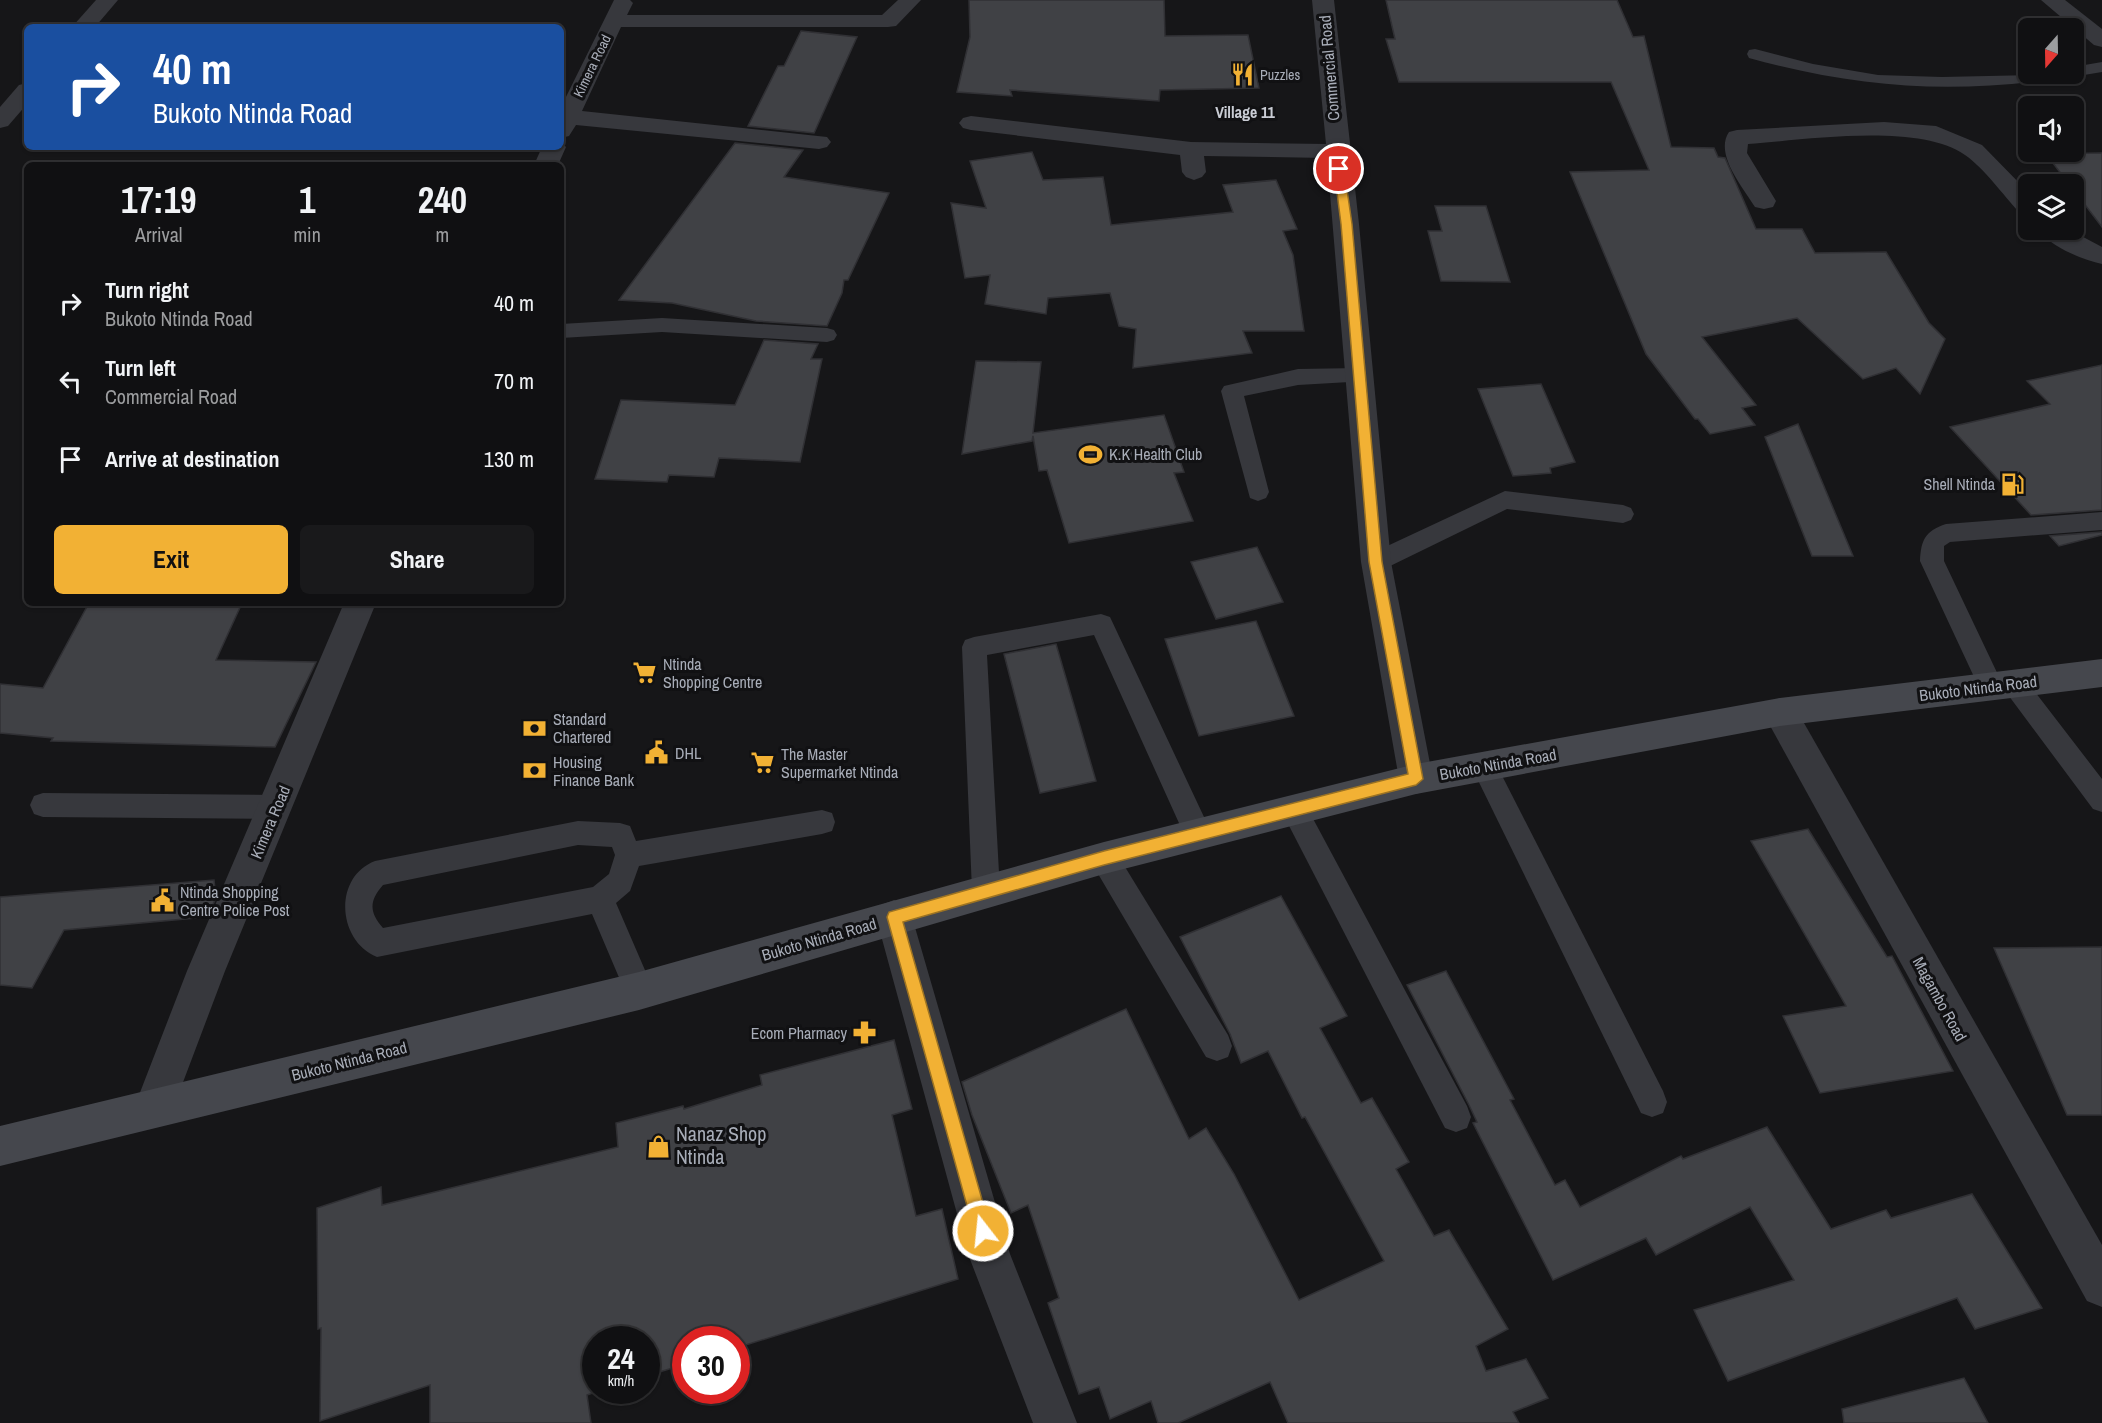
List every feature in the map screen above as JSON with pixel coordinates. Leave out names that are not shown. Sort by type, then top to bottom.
[{"type":"main road","name":"Bukoto Ntinda Road","points":[[0,1146],[639,991],[1104,858],[1416,779],[1779,712],[2102,673]]},
{"type":"street","points":[[86,24],[107,0]]},
{"type":"street","name":"Kimera Road","points":[[564,124],[624,0]]},
{"type":"street","points":[[613,21],[888,21],[910,0]]},
{"type":"street","name":"Commercial Road","points":[[1323,0],[1337,151],[1347,224],[1376,562],[1416,779]]},
{"type":"street","points":[[2052,0],[2102,40]]},
{"type":"street","points":[[0,121],[24,93]]},
{"type":"street","points":[[971,123],[1192,160],[1337,151]]},
{"type":"street","points":[[564,124],[819,142]]},
{"type":"street","points":[[1764,201],[1736,153],[1737,137],[1884,129],[1936,133],[1974,150],[2018,196]]},
{"type":"street","points":[[2068,240],[2102,256]]},
{"type":"street","name":"Kimera Road","points":[[154,1108],[206,972],[359,606]]},
{"type":"street","name":"Magambo Road","points":[[1779,712],[2102,1286]]},
{"type":"street","points":[[894,917],[989,1254],[1055,1423]]},
{"type":"lane","points":[[1755,54],[1823,72],[1892,80],[1970,81],[2018,77]]},
{"type":"lane","points":[[2084,70],[2102,67]]},
{"type":"lane","points":[[564,331],[662,325],[827,335]]},
{"type":"lane","points":[[1258,492],[1233,391],[1298,377],[1360,376]]},
{"type":"lane","points":[[1376,562],[1505,500],[1623,514]]},
{"type":"lane","points":[[2102,521],[1946,533],[1933,541],[1932,561],[2002,685],[2102,800]]},
{"type":"lane","points":[[986,891],[974,647],[1101,624],[1198,834]]},
{"type":"lane","points":[[1484,766],[1652,1102]]},
{"type":"lane","points":[[43,805],[276,807]]},
{"type":"lane","points":[[1294,809],[1456,1117]]},
{"type":"lane","points":[[629,855],[822,822]]},
{"type":"lane","points":[[578,833],[620,835],[629,855],[620,882],[600,899],[377,943],[361,926],[357,908],[360,889],[375,874],[578,833]]},
{"type":"lane","points":[[1104,858],[1217,1046]]},
{"type":"lane","points":[[600,899],[639,991]]},
{"type":"building","points":[[969,0],[1164,0],[1165,36],[1248,35],[1259,88],[1160,90],[1159,101],[1010,90],[1012,96],[957,92],[970,37]]},
{"type":"building","points":[[1386,0],[1617,0],[1633,37],[1644,36],[1671,147],[1714,148],[1718,157],[1725,158],[1756,229],[1802,229],[1815,253],[1886,252],[1929,323],[1945,339],[1920,394],[1896,368],[1863,379],[1797,318],[1702,337],[1756,405],[1742,408],[1755,425],[1710,434],[1698,419],[1695,419],[1646,354],[1570,172],[1649,170],[1611,82],[1399,82],[1386,39],[1395,39]]},
{"type":"building","points":[[801,31],[857,37],[814,133],[748,126],[778,66],[784,66]]},
{"type":"building","points":[[735,143],[803,150],[784,177],[889,193],[848,280],[844,280],[842,293],[827,326],[756,321],[672,303],[619,300]]},
{"type":"building","points":[[1032,152],[1043,180],[1103,177],[1111,225],[1233,212],[1223,185],[1276,180],[1297,229],[1283,231],[1293,255],[1304,331],[1243,331],[1252,353],[1133,368],[1136,329],[1119,326],[1110,293],[1048,298],[1046,314],[985,304],[990,275],[965,278],[951,203],[986,208],[970,161]]},
{"type":"building","points":[[2084,153],[2102,153],[2102,227],[2084,203],[2084,174],[2061,174],[2052,162],[2084,162]]},
{"type":"building","points":[[1435,206],[1486,206],[1510,282],[1441,281],[1428,231],[1442,231]]},
{"type":"building","points":[[764,340],[818,344],[811,359],[822,359],[800,462],[719,458],[714,477],[669,475],[667,482],[595,479],[621,400],[735,405]]},
{"type":"building","points":[[976,361],[1041,362],[1033,433],[1164,415],[1184,472],[1174,473],[1193,521],[1069,543],[1047,470],[1039,471],[1033,436],[1032,441],[962,454]]},
{"type":"building","points":[[2102,365],[2102,510],[2031,515],[1950,427],[2050,404],[2027,381]]},
{"type":"building","points":[[1541,384],[1575,462],[1550,468],[1551,473],[1513,476],[1478,389]]},
{"type":"building","points":[[1798,424],[1853,556],[1812,556],[1765,437]]},
{"type":"building","points":[[2102,532],[2102,535],[2059,546],[2050,536]]},
{"type":"building","points":[[1257,547],[1283,602],[1216,619],[1191,562]]},
{"type":"building","points":[[87,606],[241,606],[216,660],[316,662],[275,747],[51,741],[53,738],[0,733],[0,684],[43,688]]},
{"type":"building","points":[[1256,621],[1294,716],[1199,736],[1165,639]]},
{"type":"building","points":[[1056,644],[1096,781],[1040,793],[1004,654]]},
{"type":"building","points":[[1808,829],[1887,957],[1892,956],[1953,1071],[1820,1093],[1783,1016],[1846,1006],[1751,841]]},
{"type":"building","points":[[214,880],[216,898],[207,917],[64,930],[32,988],[0,985],[0,897]]},
{"type":"building","points":[[1281,896],[1347,1016],[1320,1028],[1361,1103],[1372,1098],[1409,1162],[1396,1169],[1434,1236],[1449,1230],[1508,1329],[1476,1346],[1486,1371],[1526,1359],[1548,1398],[1513,1412],[1519,1423],[1288,1423],[1270,1382],[1178,1423],[1158,1423],[1151,1401],[1110,1419],[1099,1387],[1079,1394],[1048,1303],[1059,1298],[1028,1205],[1011,1213],[972,1115],[962,1082],[1126,1009],[1189,1139],[1206,1128],[1234,1174],[1299,1300],[1384,1261],[1305,1117],[1302,1118],[1268,1051],[1241,1063],[1230,1034],[1180,937]]},
{"type":"building","points":[[2102,947],[2102,1115],[2067,1115],[1994,948]]},
{"type":"building","points":[[1446,971],[1514,1099],[1510,1100],[1555,1185],[1565,1180],[1580,1207],[1681,1156],[1683,1159],[1767,1127],[1831,1229],[1886,1210],[1891,1218],[1972,1194],[2042,1308],[1975,1329],[1957,1298],[1728,1381],[1694,1310],[1794,1280],[1750,1207],[1656,1255],[1646,1238],[1553,1280],[1473,1123],[1477,1122],[1469,1105],[1407,985]]},
{"type":"building","points":[[894,1040],[912,1109],[892,1115],[916,1216],[942,1209],[958,1279],[750,1344],[750,1326],[672,1326],[672,1368],[660,1372],[660,1326],[582,1326],[582,1404],[588,1404],[591,1423],[430,1423],[430,1385],[320,1421],[321,1328],[318,1329],[317,1208],[381,1187],[382,1205],[618,1147],[616,1123],[683,1106],[684,1109],[762,1085],[760,1075]]},
{"type":"building","points":[[1964,1378],[1988,1423],[1844,1423],[1842,1409]]},
{"type":"place","name":"Puzzles","points":[[1242,75]]},
{"type":"place","name":"K.K Health Club","points":[[1091,454]]},
{"type":"place","name":"Shell Ntinda","points":[[2013,484]]},
{"type":"place","name":"Ntinda Shopping Centre","points":[[645,673]]},
{"type":"place","name":"Standard Chartered","points":[[535,728]]},
{"type":"place","name":"DHL","points":[[657,753]]},
{"type":"place","name":"The Master Supermarket Ntinda","points":[[763,763]]},
{"type":"place","name":"Housing Finance Bank","points":[[535,771]]},
{"type":"place","name":"Ntinda Shopping Centre Police Post","points":[[162,901]]},
{"type":"place","name":"Ecom Pharmacy","points":[[865,1033]]},
{"type":"place","name":"Nanaz Shop Ntinda","points":[[658,1146]]},
{"type":"district","name":"Village 11","points":[[1245,112]]},
{"type":"route","points":[[983,1231],[894,917],[1104,858],[1416,779],[1376,562],[1347,224],[1339,169]]}]
